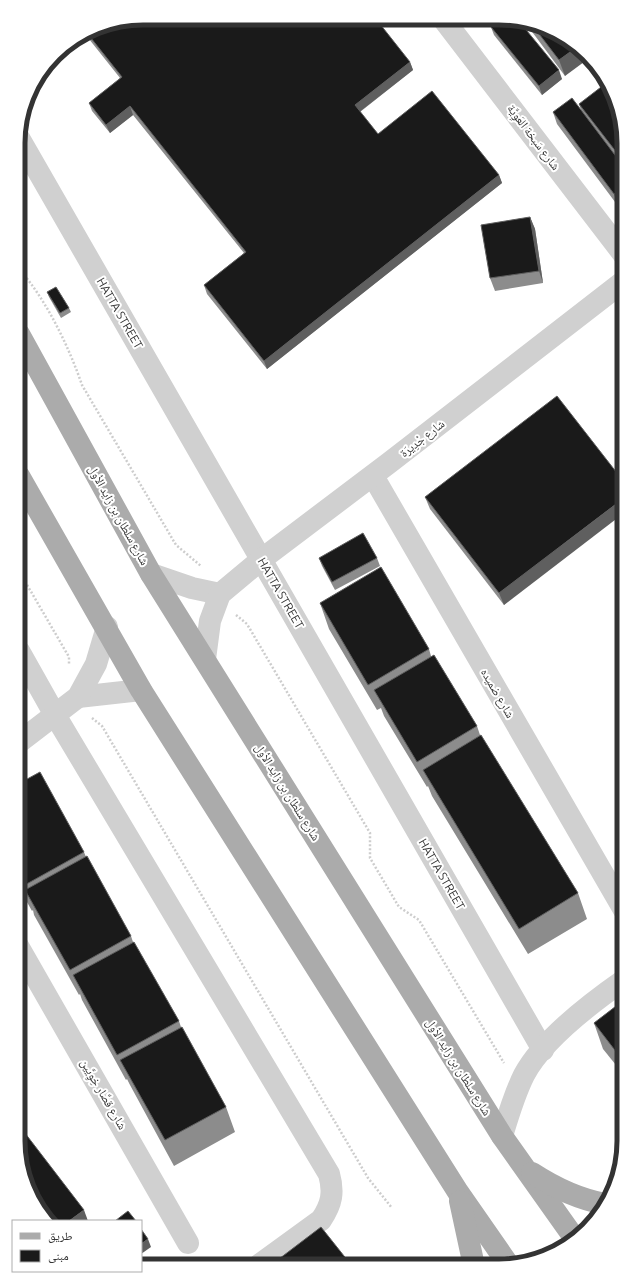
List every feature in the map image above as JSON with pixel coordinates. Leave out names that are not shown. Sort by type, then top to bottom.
[{"type":"main road","name":"شارع سلطان بن زايد الأول","points":[[25,345],[151,574],[502,1136],[572,1234]]},
{"type":"main road","points":[[25,486],[107,627],[141,690],[458,1192],[504,1259]]},
{"type":"main road","points":[[523,1167],[551,1185],[586,1201],[599,1203]]},
{"type":"main road","points":[[458,1192],[472,1259]]},
{"type":"street","name":"شارع سَبخة العَوِيَّة","points":[[450,25],[617,246]]},
{"type":"street","name":"HATTA STREET","points":[[25,148],[543,1050]]},
{"type":"street","name":"شارع جْدِيرَة","points":[[205,660],[210,621],[220,594],[262,559],[373,476],[617,286]]},
{"type":"street","name":"شارع ضميده","points":[[373,476],[617,898]]},
{"type":"street","points":[[151,574],[192,588],[220,594]]},
{"type":"street","points":[[25,738],[78,697],[96,664],[107,627]]},
{"type":"street","points":[[25,662],[329,1174],[332,1186],[332,1198],[328,1210],[321,1220],[267,1259]]},
{"type":"street","points":[[78,697],[141,690]]},
{"type":"street","name":"شارع قصَّار خِوِيَّين","points":[[25,958],[188,1243]]},
{"type":"street","points":[[502,1136],[510,1107],[524,1075],[543,1050],[592,1002],[617,985]]},
{"type":"path","points":[[25,276],[32,284],[72,357],[82,385],[176,545],[204,570]]},
{"type":"path","points":[[25,581],[69,657],[69,665]]},
{"type":"path","points":[[235,614],[247,624],[370,833],[370,858],[399,907],[420,920],[508,1069]]},
{"type":"path","points":[[88,715],[102,726],[368,1178],[392,1208]]},
{"type":"building","points":[[136,25],[381,25],[410,62],[355,105],[378,134],[432,91],[499,175],[264,361],[204,285],[246,252],[130,106],[106,125],[89,103],[122,77],[90,37],[120,27]]},
{"type":"building","points":[[493,25],[499,25],[524,28],[559,70],[539,86],[491,27]]},
{"type":"building","points":[[537,31],[551,37],[572,51],[559,60]]},
{"type":"building","points":[[602,86],[613,113],[616,128],[617,153],[579,104]]},
{"type":"building","points":[[572,98],[617,158],[617,192],[614,194],[553,112]]},
{"type":"building","points":[[530,217],[539,271],[490,278],[481,225]]},
{"type":"building","points":[[56,287],[69,308],[60,313],[47,292]]},
{"type":"building","points":[[557,396],[617,473],[617,503],[499,593],[425,497]]},
{"type":"building","points":[[363,533],[377,558],[332,582],[319,558]]},
{"type":"building","points":[[381,567],[429,649],[368,685],[320,603]]},
{"type":"building","points":[[434,655],[477,726],[417,762],[374,690]]},
{"type":"building","points":[[481,735],[578,893],[519,929],[423,770]]},
{"type":"building","points":[[40,772],[84,852],[25,885],[25,780]]},
{"type":"building","points":[[87,856],[131,936],[70,970],[25,890]]},
{"type":"building","points":[[134,942],[179,1021],[117,1055],[73,975]]},
{"type":"building","points":[[617,1005],[617,1053],[594,1023]]},
{"type":"building","points":[[182,1027],[226,1107],[165,1140],[120,1060]]},
{"type":"building","points":[[25,1133],[84,1210],[70,1220],[54,1219],[37,1193],[31,1179],[27,1164]]},
{"type":"building","points":[[128,1211],[135,1220],[116,1220]]},
{"type":"building","points":[[321,1227],[346,1259],[279,1259]]},
{"type":"building","points":[[142,1230],[148,1239],[142,1243]]}]
